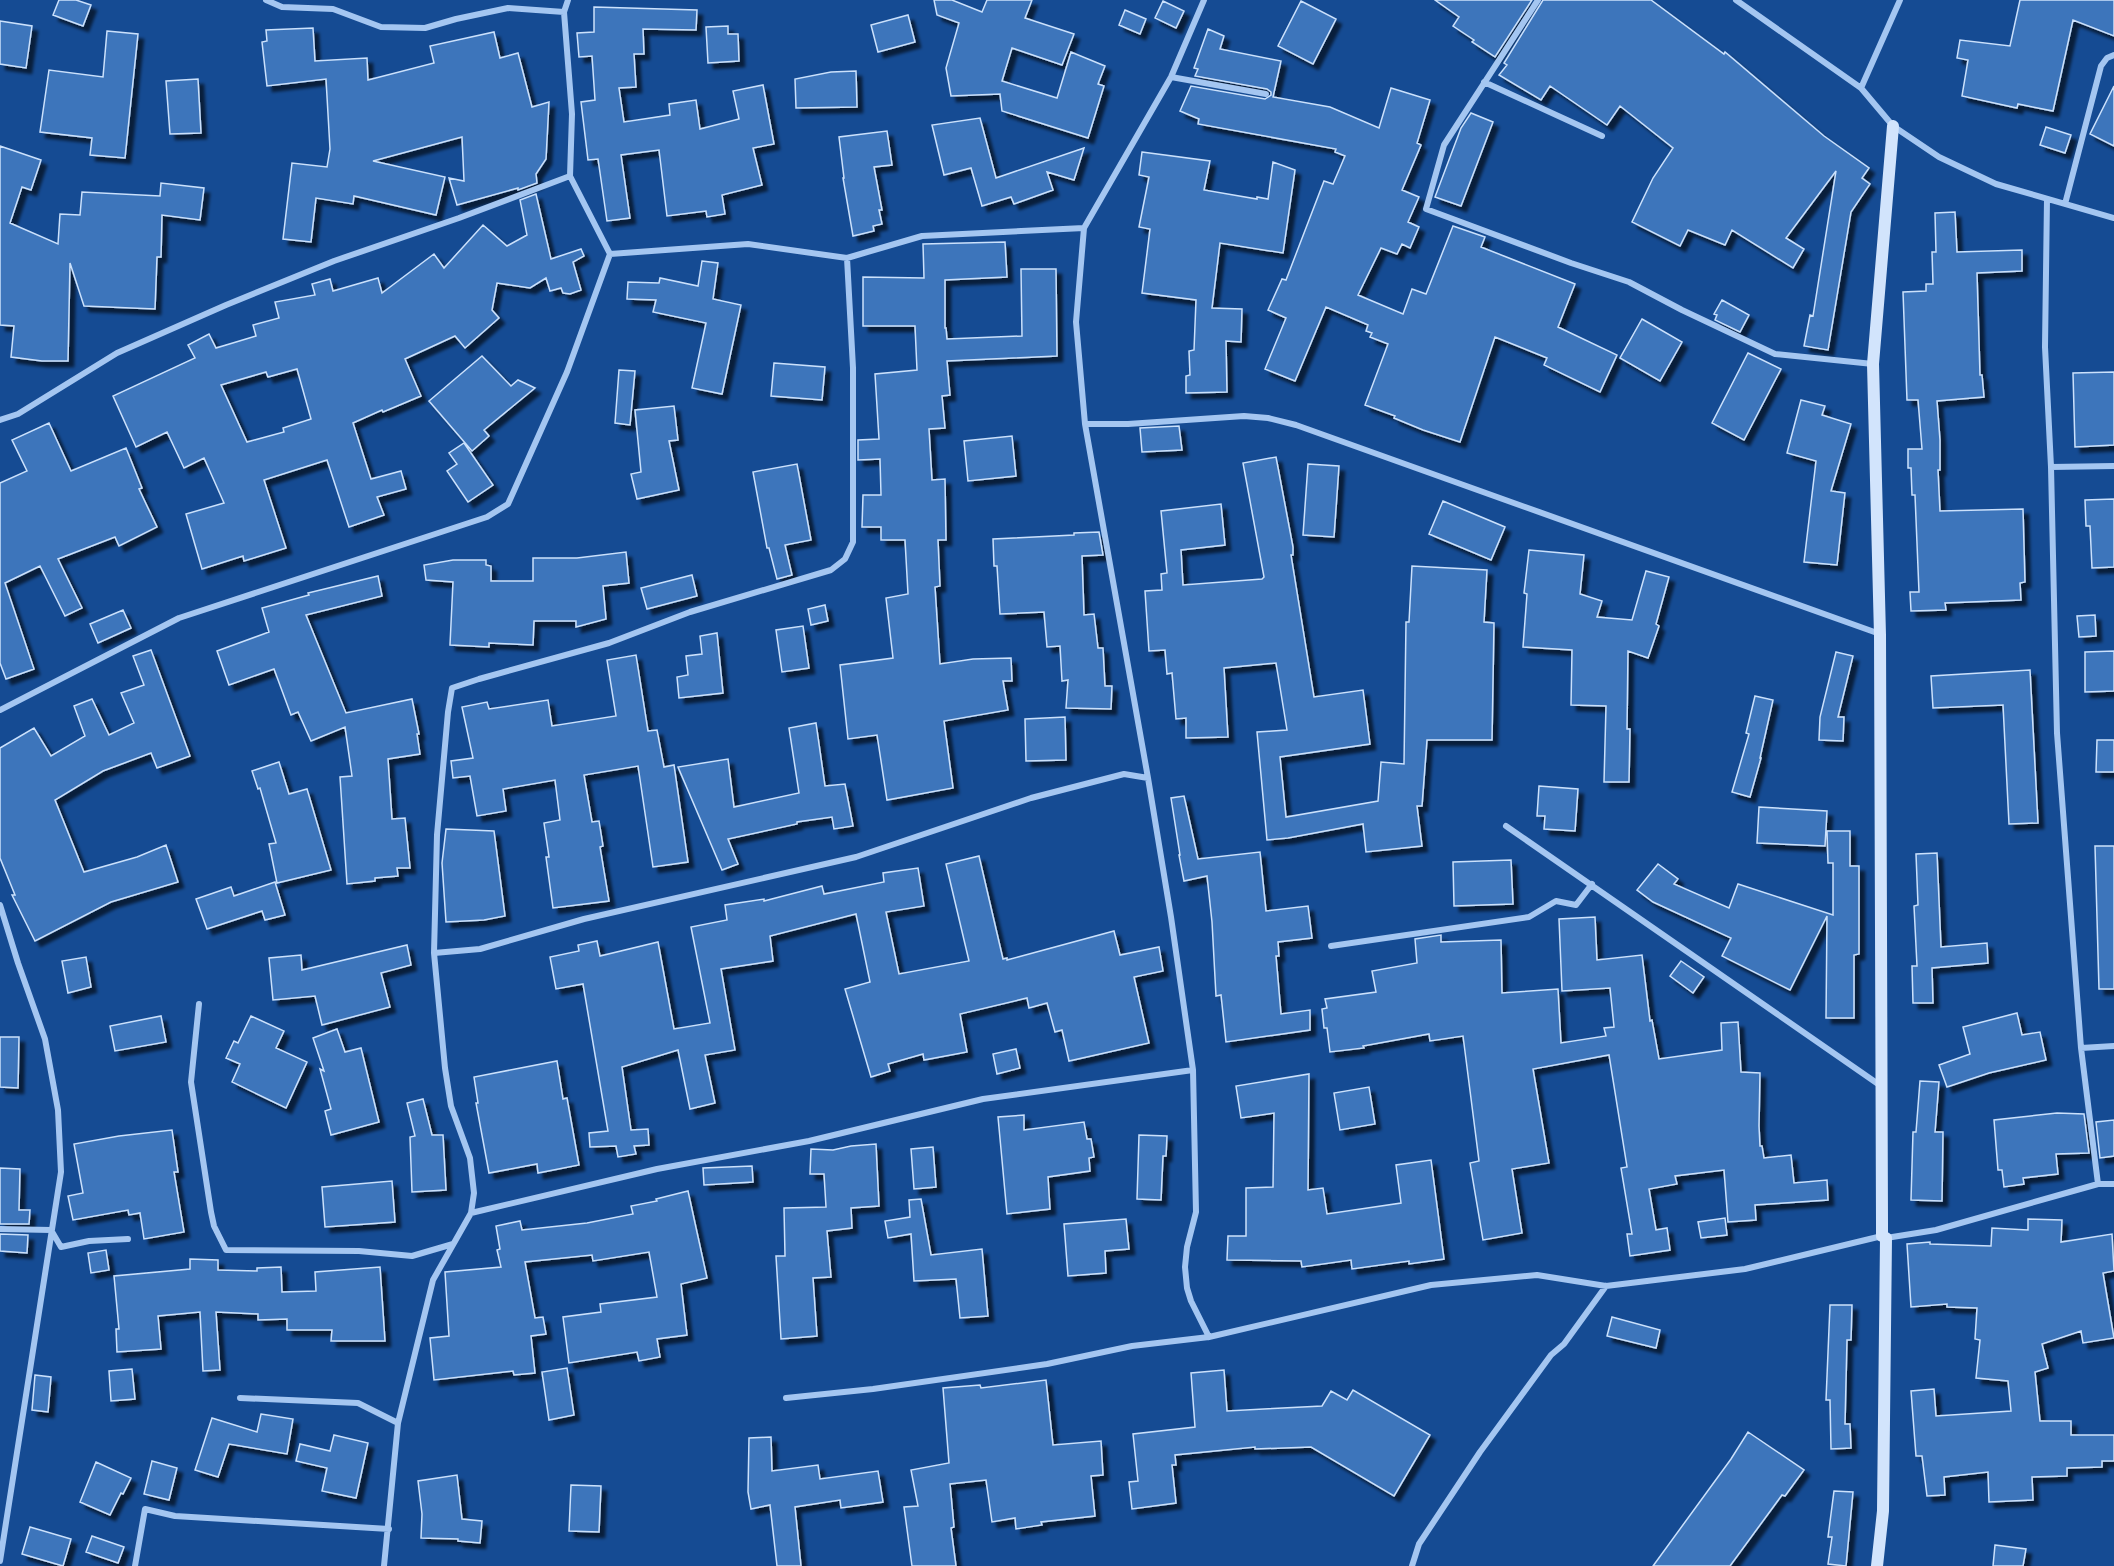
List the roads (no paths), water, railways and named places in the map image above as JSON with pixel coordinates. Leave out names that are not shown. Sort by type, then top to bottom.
[{"type":"main road","points":[[1877,1566],[1883,1510],[1884,1237],[1881,1086],[1880,634],[1873,364],[1893,126]]},
{"type":"street","points":[[266,0],[282,7],[333,9],[381,27],[425,27],[508,8],[564,12]]},
{"type":"street","points":[[0,710],[180,618],[487,517],[508,504],[567,372],[610,254],[570,176],[572,114],[564,12],[568,0]]},
{"type":"street","points":[[1204,0],[1172,77],[1084,228],[1076,322],[1085,424],[1148,778],[1193,1070],[1196,1212],[1187,1247],[1185,1267],[1191,1301],[1209,1337]]},
{"type":"street","points":[[1538,0],[1444,145],[1426,209],[1629,282],[1775,354],[1873,364]]},
{"type":"street","points":[[1736,0],[1861,88],[1893,126],[1938,157],[1996,184],[2114,218]]},
{"type":"street","points":[[1861,88],[1900,0]]},
{"type":"street","points":[[2065,204],[2100,66],[2107,58],[2114,55]]},
{"type":"street","points":[[1172,77],[1266,94]]},
{"type":"street","points":[[1484,82],[1602,136]]},
{"type":"street","points":[[0,420],[18,414],[117,353],[226,305],[333,261],[459,218],[570,176]]},
{"type":"street","points":[[2047,199],[2044,347],[2051,467],[2057,733],[2081,1048],[2098,1184]]},
{"type":"street","points":[[610,254],[748,244],[847,258],[922,236],[1084,228]]},
{"type":"street","points":[[384,1566],[398,1423],[434,1280],[471,1213],[474,1193],[470,1158],[451,1106],[434,953],[437,835],[452,688],[609,643],[690,612],[831,570],[845,559],[853,542],[853,368],[847,258]]},
{"type":"street","points":[[1085,424],[1244,416],[1268,418],[1296,425],[1880,634]]},
{"type":"street","points":[[2051,467],[2114,466]]},
{"type":"street","points":[[434,953],[480,949],[584,919],[856,857],[1031,798],[1124,774],[1148,778]]},
{"type":"street","points":[[1506,826],[1881,1086]]},
{"type":"street","points":[[1331,946],[1529,917],[1556,901],[1576,905],[1592,884]]},
{"type":"street","points":[[0,904],[45,1038],[58,1110],[61,1172],[25,1414],[0,1561]]},
{"type":"street","points":[[199,1004],[191,1082],[211,1212],[214,1226],[226,1250],[359,1251],[412,1256],[453,1244]]},
{"type":"street","points":[[2081,1048],[2114,1046]]},
{"type":"street","points":[[471,1213],[657,1169],[809,1142],[983,1099],[1193,1070]]},
{"type":"street","points":[[786,1398],[873,1389],[1047,1364],[1132,1346],[1209,1337],[1431,1285],[1538,1275],[1606,1286],[1745,1269],[1884,1237],[1936,1230],[2098,1184],[2114,1184]]},
{"type":"street","points":[[0,1229],[51,1230]]},
{"type":"street","points":[[51,1230],[61,1247],[89,1241],[128,1239]]},
{"type":"street","points":[[1412,1566],[1419,1544],[1480,1452],[1551,1355],[1564,1344],[1606,1286]]},
{"type":"street","points":[[240,1398],[358,1403],[398,1423]]},
{"type":"street","points":[[135,1566],[145,1509],[175,1516],[389,1529]]}]
